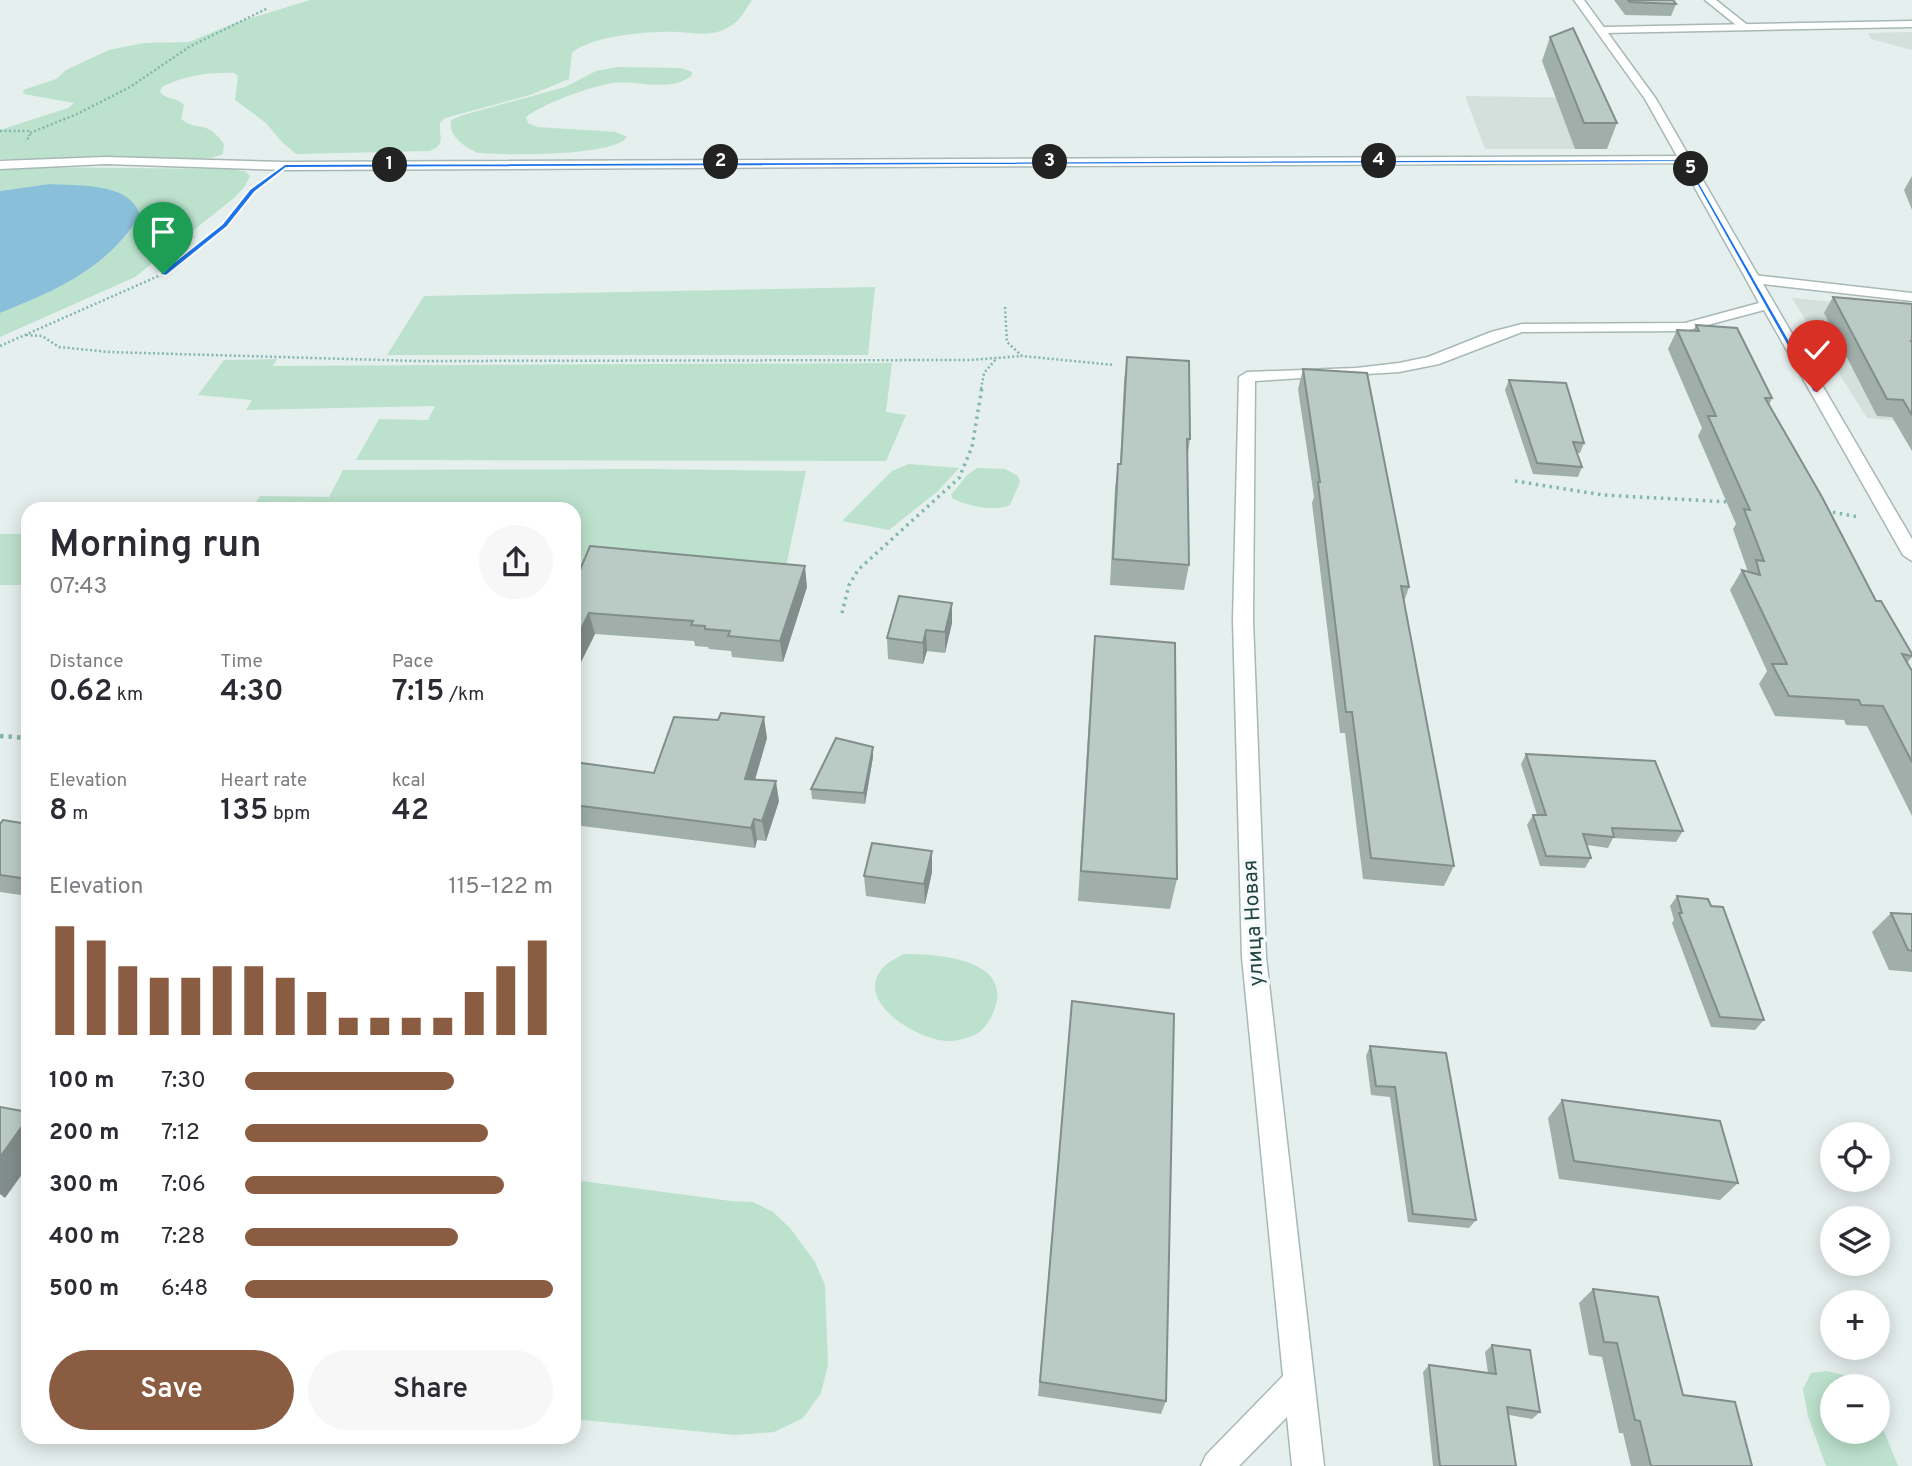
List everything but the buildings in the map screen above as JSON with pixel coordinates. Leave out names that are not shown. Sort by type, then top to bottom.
[{"type":"street","points":[[1579,0],[1604,30],[1686,160],[1766,305],[1912,555]]},
{"type":"street","points":[[1710,0],[1745,27]]},
{"type":"street","points":[[1604,30],[1912,24]]},
{"type":"street","points":[[0,165],[33,162],[172,162],[285,166],[1686,160]]},
{"type":"street","points":[[1753,279],[1912,297]]},
{"type":"street","name":"улица Новая","points":[[1308,1466],[1254,957],[1243,620],[1247,377],[1403,367],[1440,359],[1504,332],[1522,328],[1685,327],[1766,305]]},
{"type":"street","points":[[1217,1466],[1299,1382]]},
{"type":"path","points":[[30,133],[130,88],[189,47],[268,8]]},
{"type":"path","points":[[0,346],[163,274],[224,225],[252,191],[285,166]]},
{"type":"path","points":[[1004,307],[1006,344],[1012,352],[1022,356]]},
{"type":"path","points":[[26,335],[42,336],[59,347],[108,352],[417,361],[1022,356],[1114,365]]},
{"type":"path","points":[[842,612],[849,585],[858,570],[959,478],[972,447],[984,373],[997,358]]},
{"type":"path","points":[[1516,481],[1603,495],[1732,502]]},
{"type":"path","points":[[1824,510],[1895,525]]},
{"type":"path","points":[[0,736],[21,738]]},
{"type":"shaded area","points":[[1912,32],[1912,50],[1871,39],[1868,33]]},
{"type":"shaded area","points":[[1465,96],[1583,98],[1607,149],[1485,149]]},
{"type":"shaded area","points":[[1792,298],[1912,309],[1912,422],[1867,418]]},
{"type":"green space","points":[[310,0],[752,0],[736,22],[715,33],[639,33],[608,38],[581,47],[572,53],[569,79],[530,95],[445,118],[440,123],[440,143],[429,151],[296,154],[266,123],[235,100],[238,76],[225,73],[179,80],[162,87],[160,92],[184,105],[181,119],[212,131],[224,144],[223,154],[211,158],[0,159],[0,130],[68,108],[74,103],[24,94],[23,90],[56,79],[66,70],[109,50],[144,43],[189,42],[235,23]]},
{"type":"green space","points":[[618,67],[681,68],[692,72],[692,75],[665,85],[604,85],[555,101],[526,117],[528,123],[537,127],[616,132],[627,137],[618,144],[602,148],[557,153],[478,153],[463,144],[452,131],[451,120],[463,115],[565,87],[596,71]]},
{"type":"green space","points":[[26,167],[228,169],[245,171],[250,176],[234,198],[135,277],[0,337],[0,313],[61,286],[97,264],[113,250],[140,215],[101,189],[49,184],[0,191],[0,170]]},
{"type":"green space","points":[[875,287],[868,355],[387,355],[424,296]]},
{"type":"green space","points":[[277,359],[273,366],[892,363],[886,412],[906,415],[886,461],[356,460],[379,419],[428,420],[435,406],[246,410],[252,400],[198,395],[224,360]]},
{"type":"green space","points":[[909,464],[959,468],[938,491],[889,530],[842,521],[892,471]]},
{"type":"green space","points":[[977,468],[1005,469],[1018,476],[1020,482],[1010,505],[981,507],[952,498],[951,495],[967,475]]},
{"type":"green space","points":[[343,470],[806,471],[786,567],[581,594],[581,502],[256,502],[260,496],[329,497]]},
{"type":"green space","points":[[0,534],[21,534],[21,585],[0,585]]},
{"type":"green space","points":[[904,954],[934,955],[968,962],[992,978],[997,991],[995,1008],[983,1028],[976,1034],[958,1040],[939,1040],[909,1028],[883,1007],[876,995],[875,982],[884,967]]},
{"type":"green space","points":[[581,1181],[753,1202],[773,1212],[790,1228],[815,1262],[825,1285],[828,1365],[821,1393],[803,1418],[774,1432],[734,1435],[581,1420]]},
{"type":"green space","points":[[1826,1371],[1839,1374],[1820,1374],[1820,1444],[1889,1444],[1898,1466],[1826,1466],[1808,1416],[1803,1389],[1811,1373]]},
{"type":"water","points":[[49,184],[88,186],[114,191],[134,204],[140,215],[112,250],[79,276],[0,313],[0,191]]},
{"type":"route","points":[[163,274],[224,225],[252,191],[285,166],[1686,160],[1817,392]]}]
